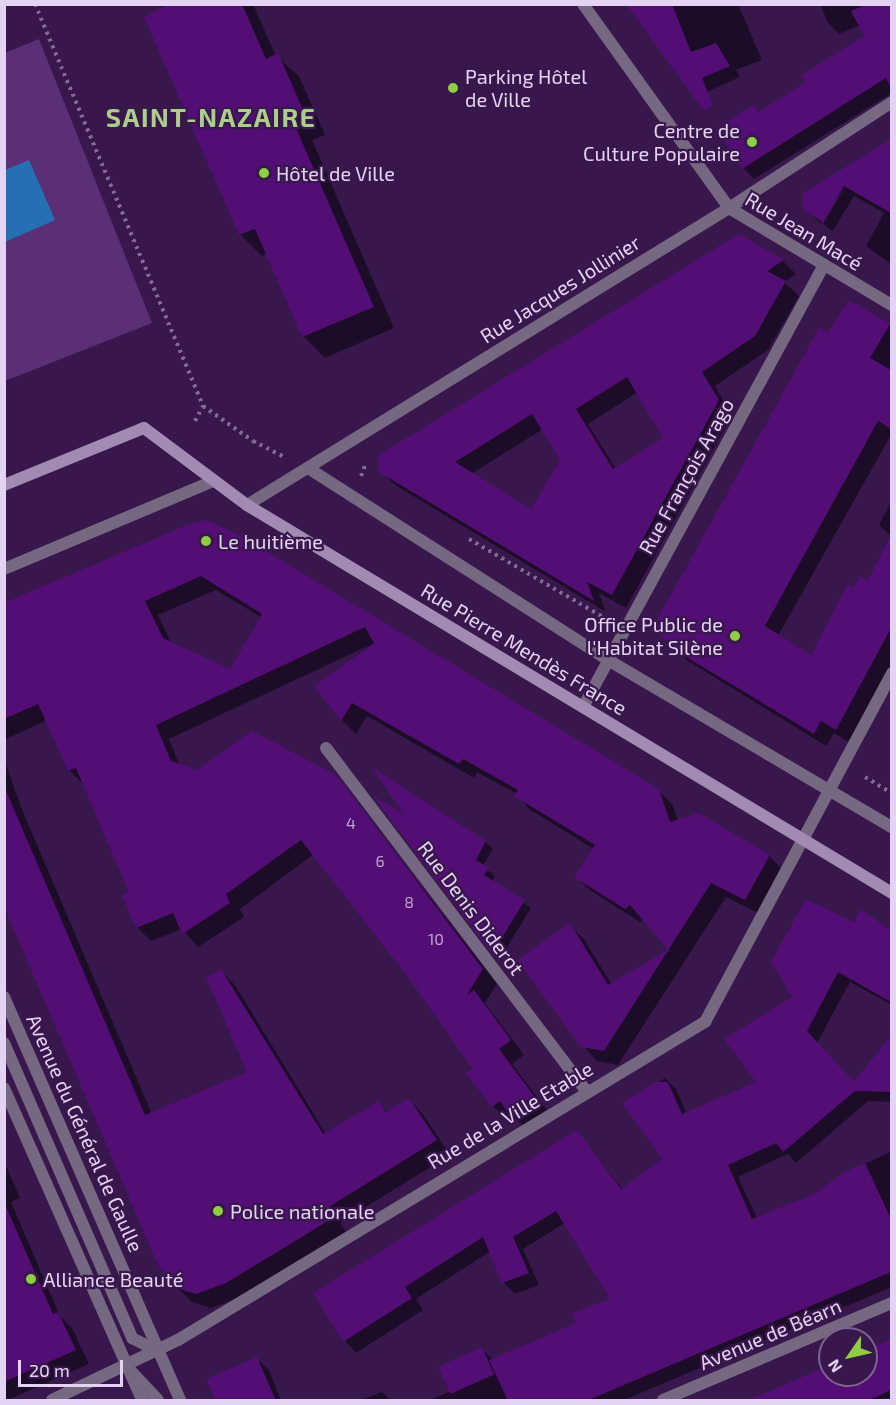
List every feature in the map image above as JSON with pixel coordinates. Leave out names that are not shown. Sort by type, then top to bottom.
[{"type":"main road","name":"Rue Pierre Mendès France","points":[[4,485],[144,428],[247,505],[891,892]]},
{"type":"street","points":[[583,4],[729,208]]},
{"type":"street","name":"Rue Jacques Jollinier","points":[[247,505],[729,208],[891,102]]},
{"type":"street","name":"Rue Jean Macé","points":[[729,208],[891,305]]},
{"type":"street","name":"Rue François Arago","points":[[583,707],[824,265]]},
{"type":"street","points":[[308,468],[608,660],[891,827]]},
{"type":"street","points":[[4,569],[213,481]]},
{"type":"street","name":"Rue de la Ville Etable","points":[[52,1401],[158,1351],[586,1091],[705,1022],[891,673]]},
{"type":"street","name":"Rue Denis Diderot","points":[[326,748],[586,1091]]},
{"type":"street","name":"Avenue du Général de Gaulle","points":[[4,997],[180,1401]]},
{"type":"street","name":"Avenue du Général de Gaulle","points":[[4,1043],[132,1338],[158,1351]]},
{"type":"street","points":[[4,1088],[142,1401]]},
{"type":"street","name":"Avenue de Béarn","points":[[663,1401],[891,1303]]},
{"type":"street","points":[[127,1366],[158,1401]]},
{"type":"path","points":[[35,4],[203,406],[253,441],[308,468]]},
{"type":"path","points":[[195,421],[203,406]]},
{"type":"path","points":[[366,463],[361,476],[371,482]]},
{"type":"path","points":[[462,535],[603,617]]},
{"type":"path","points":[[865,777],[891,793]]},
{"type":"shaded area","points":[[39,39],[152,323],[5,381],[5,53]]},
{"type":"water","points":[[29,160],[55,220],[5,242],[5,170]]},
{"type":"building","name":"Hôtel de Ville","points":[[168,4],[242,4],[266,59],[278,53],[305,114],[292,119],[374,307],[302,337],[255,229],[239,235],[144,17]]},
{"type":"building","points":[[626,4],[672,4],[691,52],[716,43],[730,66],[702,78],[713,105],[704,111]]},
{"type":"building","points":[[868,4],[891,4],[891,88],[886,78],[742,169],[716,128],[754,105],[759,112],[806,82],[801,75],[864,36],[851,11]]},
{"type":"building","points":[[891,139],[891,213],[844,186],[823,222],[803,210],[803,193]]},
{"type":"building","points":[[739,234],[784,260],[767,271],[786,281],[755,336],[702,372],[719,400],[612,595],[587,582],[594,601],[379,472],[379,455]],"holes":[[[627,377],[663,438],[613,469],[576,409]],[[532,414],[560,460],[531,509],[455,462]]]},
{"type":"building","points":[[849,300],[890,324],[870,358],[891,370],[891,429],[878,421],[765,626],[811,655],[847,585],[853,588],[860,576],[868,580],[891,536],[891,628],[836,730],[821,721],[814,734],[673,649],[675,645],[662,637],[657,620],[819,328],[828,332]]},
{"type":"building","points":[[206,520],[241,536],[659,789],[670,822],[699,813],[770,855],[745,900],[711,883],[604,1051],[581,1047],[517,960],[570,923],[608,985],[668,950],[630,905],[625,909],[574,877],[595,845],[514,796],[518,790],[463,759],[459,764],[352,703],[341,721],[314,686],[374,643],[365,627],[156,725],[171,761],[197,770],[252,731],[336,775],[483,969],[467,995],[474,990],[511,1040],[499,1049],[534,1096],[507,1112],[500,1101],[492,1107],[466,1073],[472,1068],[408,977],[301,840],[226,894],[230,903],[182,934],[173,913],[136,928],[122,895],[129,892],[76,768],[68,771],[38,704],[4,719],[4,603],[187,525]],"holes":[[[201,576],[262,614],[230,669],[163,638],[145,601]]]},
{"type":"building","points":[[372,767],[486,841],[476,860],[489,868],[484,875],[525,900],[492,954],[373,796],[404,814]]},
{"type":"building","points":[[4,786],[145,1115],[247,1072],[206,977],[221,969],[323,1134],[379,1101],[386,1112],[409,1098],[437,1140],[327,1208],[333,1218],[226,1283],[196,1294],[176,1288],[158,1265],[4,907]]},
{"type":"building","points":[[806,899],[854,922],[860,909],[891,930],[891,1002],[838,972],[807,1031],[854,1082],[891,1036],[891,1092],[855,1091],[783,1152],[776,1143],[728,1165],[752,1219],[814,1194],[845,1172],[865,1163],[891,1219],[891,1272],[586,1401],[508,1401],[489,1360],[576,1323],[572,1313],[610,1299],[556,1211],[513,1237],[529,1273],[502,1283],[483,1237],[405,1287],[412,1298],[343,1342],[313,1293],[577,1130],[621,1189],[662,1159],[622,1103],[655,1082],[668,1082],[682,1114],[756,1082],[724,1039],[792,997],[771,962]]},
{"type":"building","points":[[4,1202],[53,1314],[58,1312],[76,1350],[4,1382]]},
{"type":"building","points":[[891,1339],[891,1390],[867,1401],[746,1401],[818,1370],[818,1387],[878,1387],[878,1345]]},
{"type":"building","points":[[482,1347],[494,1374],[450,1394],[438,1367]]},
{"type":"building","points":[[257,1357],[276,1401],[216,1401],[206,1379]]},
{"type":"place","name":"Parking Hôtel de Ville","points":[[453,88]]},
{"type":"place","name":"Centre de Culture Populaire","points":[[752,142]]},
{"type":"place","name":"Hôtel de Ville","points":[[264,173]]},
{"type":"place","name":"Le huitième","points":[[206,541]]},
{"type":"place","name":"Office Public de l'Habitat Silène","points":[[735,636]]},
{"type":"place","name":"Police nationale","points":[[218,1211]]},
{"type":"place","name":"Alliance Beauté","points":[[31,1279]]},
{"type":"district","name":"SAINT-NAZAIRE","points":[[211,117]]}]
